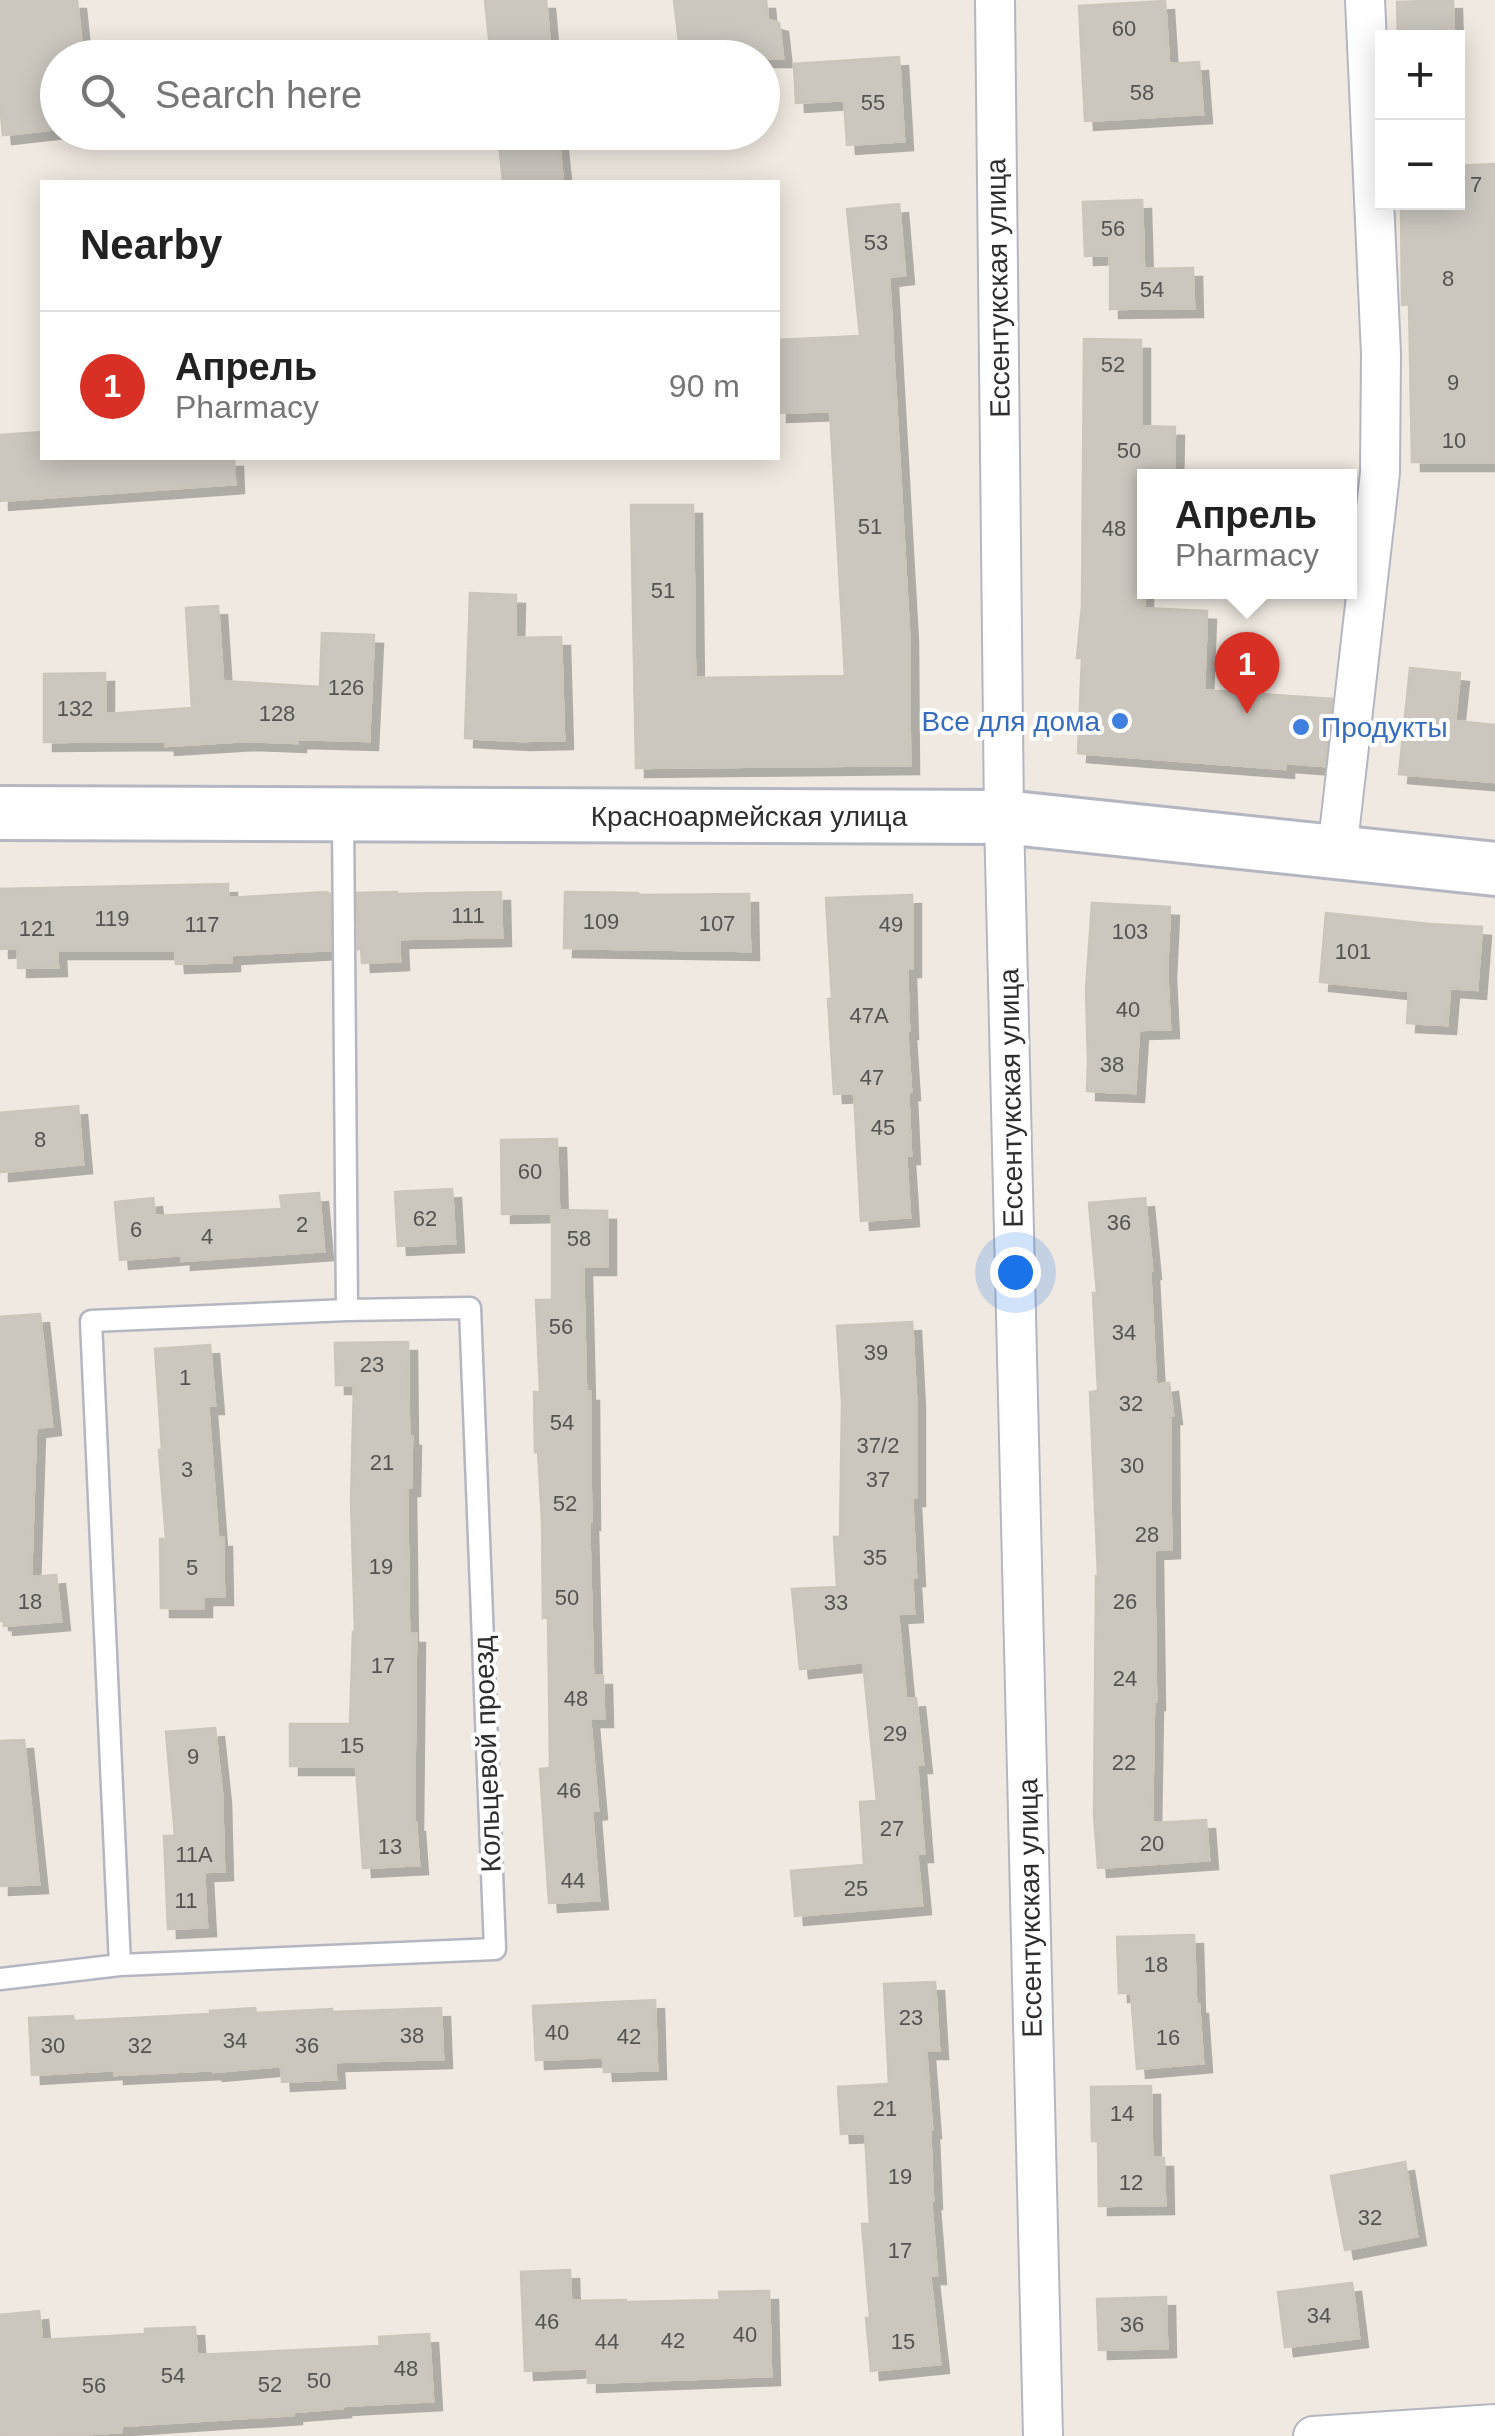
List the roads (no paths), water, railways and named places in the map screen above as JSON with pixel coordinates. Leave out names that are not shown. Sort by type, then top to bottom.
[{"type":"street","name":"Ессентукская улица","points":[[996,0],[1004,817],[1043,2436]]},
{"type":"street","points":[[1337,852],[1380,473],[1381,354],[1365,0]]},
{"type":"street","name":"Красноармейская улица","points":[[0,813],[1004,817],[1495,869]]},
{"type":"street","points":[[1313,2436],[1495,2424]]},
{"type":"lane","points":[[343,814],[346,1310]]},
{"type":"lane","name":"Кольцевой проезд","points":[[0,1979],[120,1965],[495,1949],[470,1308],[92,1321],[120,1965]]},
{"type":"place","name":"Апрель","points":[[1247,714]]},
{"type":"place","name":"Все для дома","points":[[1120,721]]},
{"type":"place","name":"Продукты","points":[[1301,727]]}]
